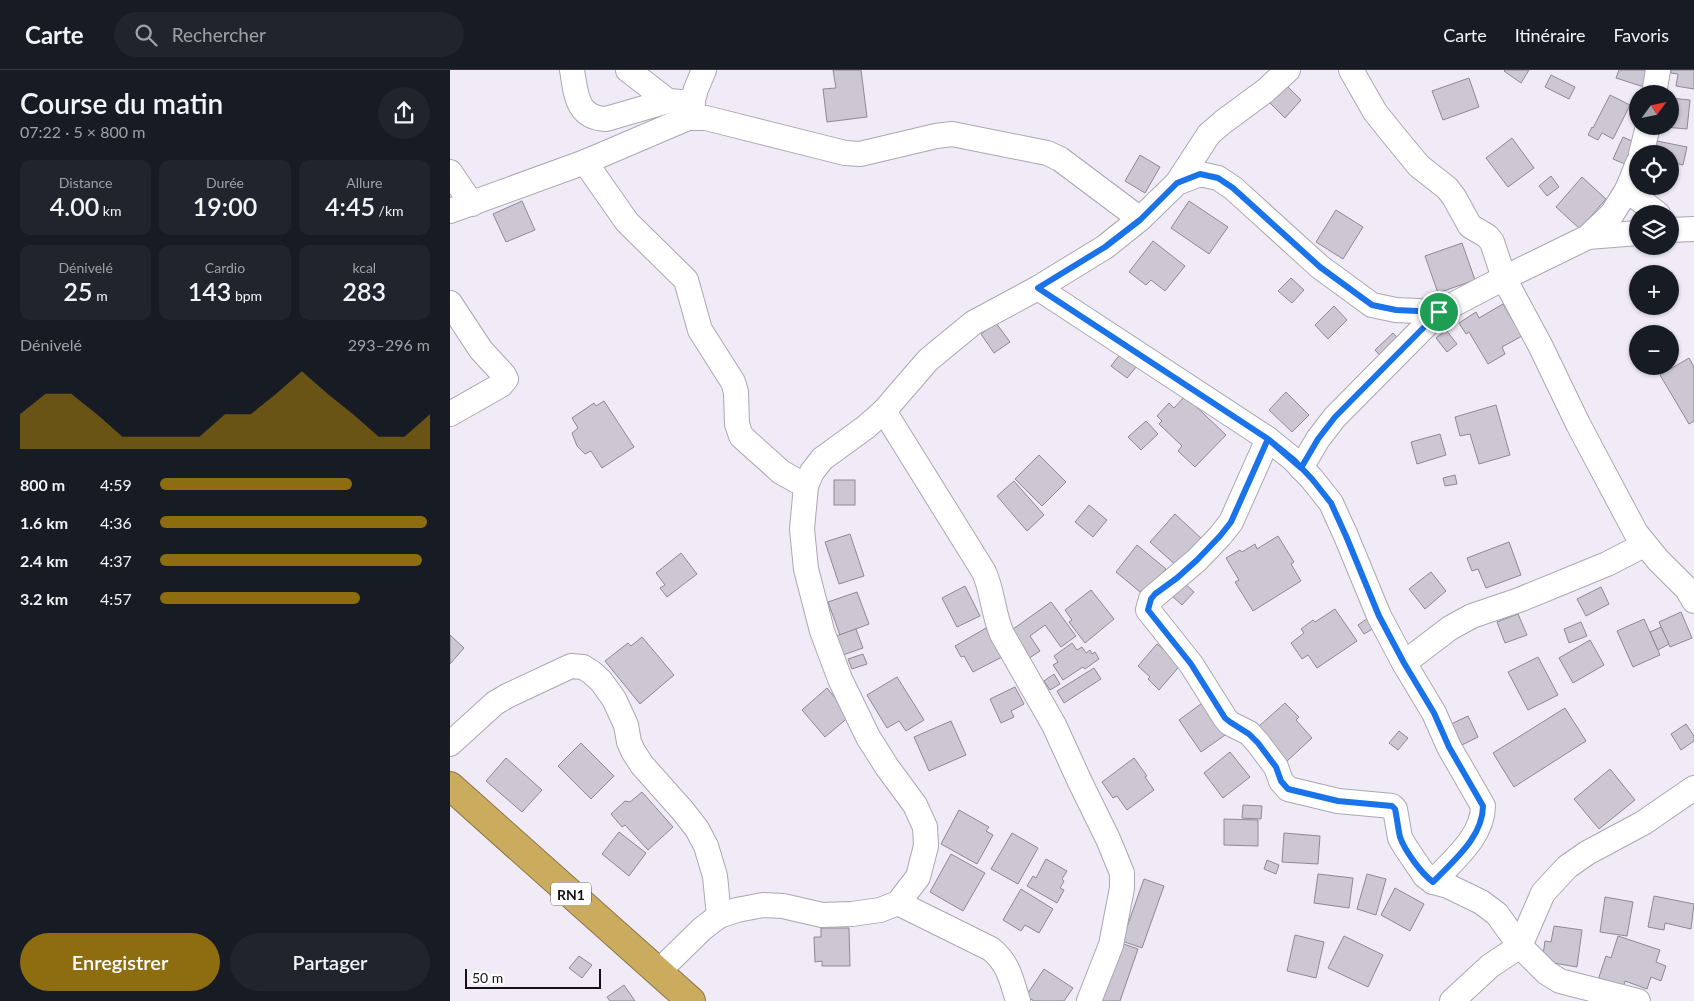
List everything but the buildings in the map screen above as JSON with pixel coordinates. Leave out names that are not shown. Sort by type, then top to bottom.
[{"type":"highway","name":"RN1","points":[[450,786],[691,1001]]},
{"type":"street","points":[[572,70],[578,102],[584,111],[596,119],[606,119],[668,101]]},
{"type":"street","points":[[628,70],[668,101],[706,118],[845,153],[860,154],[952,134],[1047,153],[1060,159],[1140,220]]},
{"type":"street","points":[[450,211],[585,162],[690,110],[704,70]]},
{"type":"street","points":[[658,972],[702,929],[719,916],[737,910],[763,906],[783,906],[822,915],[852,914],[880,910],[898,903],[918,877],[926,846],[926,827],[915,805],[868,737],[840,679],[822,631],[806,569],[802,529],[806,486],[812,472],[822,459],[866,427],[884,411],[928,360],[972,322],[1038,288],[1105,247],[1140,220],[1177,183],[1209,134],[1265,91],[1288,70]]},
{"type":"street","points":[[1351,70],[1375,112],[1396,139],[1419,166],[1447,188],[1470,226],[1487,236],[1492,242],[1504,278],[1636,533],[1644,545],[1687,589],[1694,601]]},
{"type":"street","points":[[1656,85],[1658,70]]},
{"type":"street","points":[[585,162],[627,222],[686,280],[700,330],[733,382],[736,392],[737,424],[741,436],[781,472],[806,486]]},
{"type":"street","points":[[450,172],[472,204]]},
{"type":"street","points":[[1177,183],[1200,174],[1218,178],[1233,188],[1320,267],[1372,305],[1396,310],[1439,312]]},
{"type":"street","points":[[1301,468],[1318,439],[1335,417],[1439,312],[1588,237],[1612,214],[1628,190],[1647,205]]},
{"type":"street","points":[[1588,237],[1629,234]]},
{"type":"street","points":[[1038,288],[1268,439],[1312,479],[1331,503],[1373,603],[1404,663],[1434,713],[1449,747],[1483,806],[1483,812],[1469,842],[1433,882]]},
{"type":"street","points":[[450,303],[481,350],[506,379],[501,385],[450,414]]},
{"type":"street","points":[[884,411],[984,572],[990,584],[998,624],[1002,634],[1054,725],[1122,873],[1122,888],[1111,945],[1089,1001]]},
{"type":"street","points":[[1268,439],[1231,522],[1197,560],[1155,594],[1151,599],[1148,610],[1191,664],[1225,718],[1249,734],[1258,743],[1276,767],[1281,781],[1288,789],[1338,801],[1392,806],[1395,809],[1400,838],[1425,876],[1433,882],[1448,886],[1482,902],[1497,914],[1520,946],[1547,973],[1560,981],[1638,1001]]},
{"type":"street","points":[[1404,663],[1450,628],[1472,616],[1519,600],[1607,564],[1644,545]]},
{"type":"street","points":[[450,744],[494,703],[507,696],[570,666],[582,667],[591,672],[601,681],[614,699],[626,725],[631,747],[642,764],[683,810],[697,829],[706,846],[715,876],[719,916]]},
{"type":"street","points":[[1452,1001],[1490,966],[1520,946],[1543,893],[1567,867],[1586,853],[1643,823],[1694,788]]},
{"type":"street","points":[[898,903],[991,949],[1008,968],[1018,1001]]},
{"type":"route","points":[[1439,312],[1335,417],[1318,439],[1301,468],[1294,460],[1268,439],[1231,522],[1197,560],[1155,594],[1151,599],[1148,610],[1191,664],[1225,718],[1249,734],[1258,743],[1276,767],[1281,781],[1288,789],[1338,801],[1392,806],[1395,809],[1400,838],[1425,876],[1433,882],[1469,842],[1483,812],[1483,806],[1449,747],[1434,713],[1379,616],[1331,503],[1294,460],[1268,439],[1038,288],[1105,247],[1140,220],[1177,183],[1200,174],[1218,178],[1233,188],[1320,267],[1372,305],[1396,310],[1439,312]]}]
